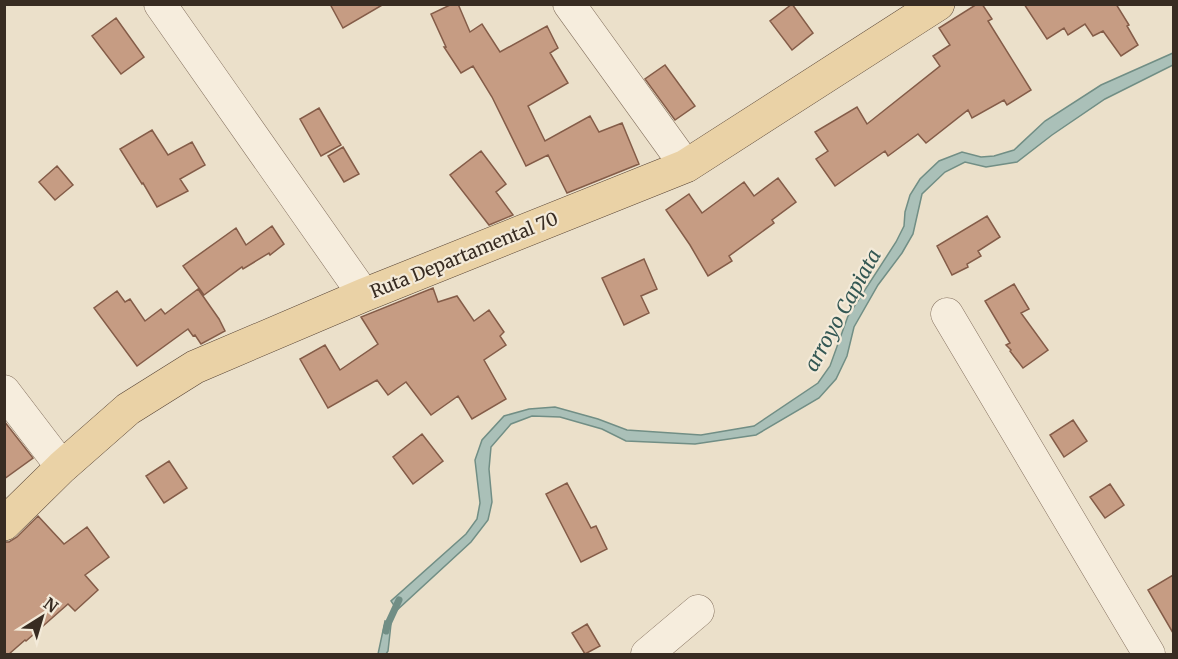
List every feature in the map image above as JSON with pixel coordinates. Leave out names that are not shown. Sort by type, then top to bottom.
[{"type":"main road","name":"Ruta Departamental 70","points":[[4,524],[62,467],[128,409],[195,367],[364,295],[686,166],[938,4]]},
{"type":"street","points":[[160,4],[364,295]]},
{"type":"street","points":[[569,4],[686,166]]},
{"type":"street","points":[[946,314],[1149,654]]},
{"type":"street","points":[[4,391],[62,467]]},
{"type":"street","points":[[647,654],[698,611]]},
{"type":"water","points":[[1173,53],[1173,65],[1105,99],[1017,162],[986,167],[965,162],[945,172],[922,194],[913,234],[878,285],[854,327],[847,356],[836,379],[819,398],[756,435],[695,444],[626,441],[602,429],[560,417],[532,416],[511,424],[491,447],[489,469],[492,502],[488,520],[471,542],[397,610],[391,601],[466,534],[477,519],[480,503],[475,460],[482,440],[504,416],[529,409],[555,407],[627,430],[701,435],[754,426],[818,383],[830,366],[848,316],[904,226],[910,195],[920,179],[939,161],[962,152],[981,157],[1014,150],[1045,121],[1101,85]]},
{"type":"water","points":[[385,621],[391,624],[388,651],[386,654],[378,654]]},
{"type":"building","points":[[330,4],[384,4],[343,28]]},
{"type":"building","points":[[452,4],[458,4],[470,32],[482,24],[500,52],[547,26],[558,48],[550,53],[568,83],[528,106],[545,141],[590,116],[599,132],[622,123],[639,164],[567,193],[548,155],[526,166],[492,97],[473,66],[461,73],[444,47],[446,47],[431,14]]},
{"type":"building","points":[[792,4],[813,33],[792,50],[770,21]]},
{"type":"building","points":[[977,4],[982,4],[992,19],[988,21],[1031,90],[1007,105],[1004,100],[972,118],[968,110],[926,143],[918,134],[888,156],[885,151],[835,186],[816,159],[828,151],[815,132],[857,107],[867,124],[940,66],[933,56],[950,45],[939,28]]},
{"type":"building","points":[[1024,4],[1116,4],[1138,45],[1121,56],[1103,31],[1093,36],[1085,24],[1068,35],[1064,28],[1047,39]]},
{"type":"building","points":[[116,18],[144,57],[121,74],[92,36]]},
{"type":"building","points":[[665,65],[695,106],[675,120],[645,79]]},
{"type":"building","points":[[319,108],[341,145],[321,156],[300,119]]},
{"type":"building","points":[[152,130],[168,155],[192,142],[205,165],[180,179],[188,191],[157,207],[120,149]]},
{"type":"building","points":[[343,147],[359,174],[344,182],[328,156]]},
{"type":"building","points":[[481,151],[506,184],[496,192],[513,215],[489,225],[450,175]]},
{"type":"building","points":[[57,166],[73,185],[55,200],[39,182]]},
{"type":"building","points":[[778,178],[796,202],[772,220],[774,223],[729,256],[732,261],[708,276],[666,210],[689,194],[702,213],[744,182],[754,196]]},
{"type":"building","points":[[987,216],[1000,237],[978,251],[981,256],[967,264],[968,267],[952,275],[937,246]]},
{"type":"building","points":[[272,226],[284,244],[270,255],[269,253],[243,269],[242,267],[204,295],[183,266],[236,228],[246,245]]},
{"type":"building","points":[[644,259],[657,289],[641,296],[649,313],[624,325],[602,278]]},
{"type":"building","points":[[1014,284],[1029,309],[1021,313],[1048,350],[1023,368],[1006,345],[1010,343],[985,301]]},
{"type":"building","points":[[433,288],[438,302],[457,296],[474,321],[489,310],[504,332],[500,336],[506,345],[484,360],[506,399],[472,419],[458,396],[431,415],[406,382],[388,395],[377,380],[328,408],[300,359],[325,345],[340,370],[378,344],[361,317]]},
{"type":"building","points":[[198,289],[225,331],[201,344],[188,329],[137,366],[94,308],[117,291],[125,302],[130,299],[145,321],[161,309],[165,314]]},
{"type":"building","points":[[1073,420],[1087,441],[1064,457],[1050,435]]},
{"type":"building","points":[[4,421],[33,458],[4,479]]},
{"type":"building","points":[[422,434],[443,461],[413,484],[393,457]]},
{"type":"building","points":[[169,461],[187,488],[164,503],[146,476]]},
{"type":"building","points":[[567,483],[591,528],[596,526],[607,549],[581,562],[546,494]]},
{"type":"building","points":[[1110,484],[1124,505],[1105,518],[1090,497]]},
{"type":"building","points":[[38,516],[64,544],[87,527],[109,557],[85,575],[98,590],[75,611],[68,604],[26,641],[9,654],[4,654],[4,542],[17,537]]},
{"type":"building","points":[[1173,575],[1173,633],[1148,590]]},
{"type":"building","points":[[587,624],[600,646],[585,654],[572,633]]},
{"type":"waterway","name":"arroyo Capiata","points":[[386,631],[399,600]]}]
